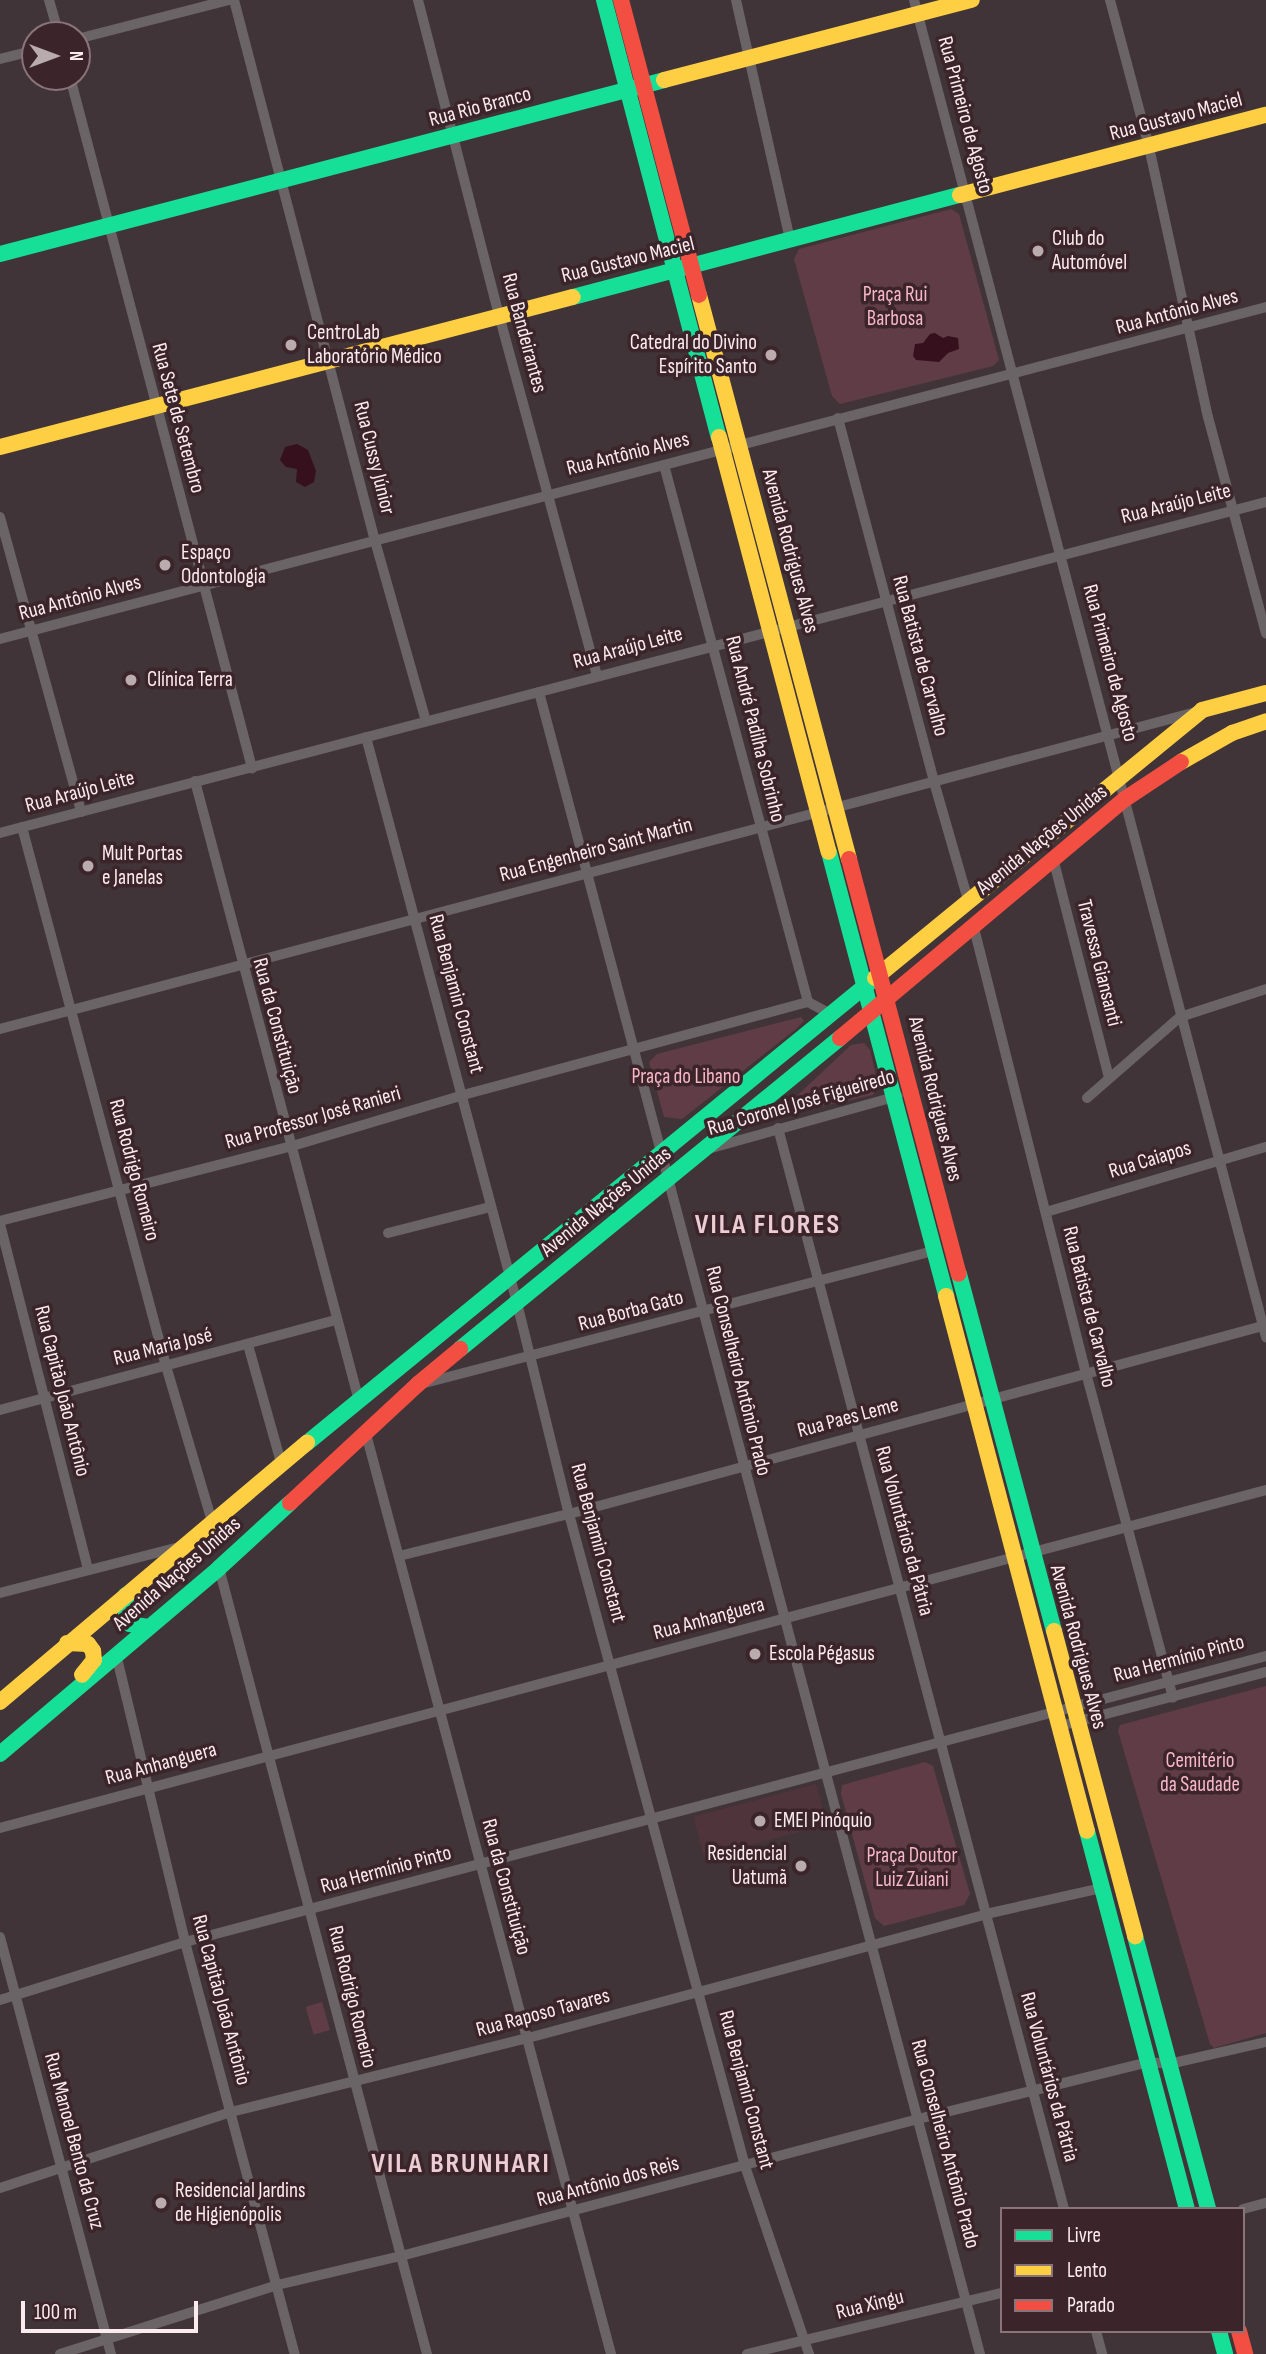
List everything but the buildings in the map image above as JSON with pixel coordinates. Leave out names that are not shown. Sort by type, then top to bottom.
[{"type":"main road","name":"Avenida Rodrigues Alves","points":[[604,0],[626,90],[683,268]]},
{"type":"main road","name":"Avenida Rodrigues Alves","points":[[621,0],[683,268],[731,447],[772,630],[827,810],[881,972],[1031,1552],[1101,1888],[1185,2207]]},
{"type":"main road","name":"Rua Rio Branco","points":[[0,254],[751,59],[916,7],[972,0]]},
{"type":"main road","name":"Rua Gustavo Maciel","points":[[0,447],[1266,115]]},
{"type":"main road","name":"Avenida Rodrigues Alves","points":[[731,447],[789,625],[864,989],[1013,1557],[1066,1717],[1169,2064],[1207,2207]]},
{"type":"main road","name":"Avenida Nações Unidas","points":[[0,1702],[212,1521],[1202,710],[1266,693]]},
{"type":"main road","name":"Avenida Nações Unidas","points":[[0,1754],[219,1568],[365,1430],[418,1384],[888,999],[972,924],[1125,799],[1192,754],[1232,733],[1266,721]]},
{"type":"main road","points":[[126,1595],[126,1616],[131,1625],[148,1627]]},
{"type":"main road","points":[[67,1643],[88,1644],[93,1651],[94,1660],[77,1687]]},
{"type":"main road","points":[[1220,2333],[1225,2354]]},
{"type":"main road","points":[[1240,2333],[1245,2354]]},
{"type":"street","points":[[49,0],[55,21]]},
{"type":"street","points":[[91,35],[232,0]]},
{"type":"street","name":"Rua Cussy Júnior","points":[[232,0],[283,179],[375,541],[426,721]]},
{"type":"street","name":"Rua Bandeirantes","points":[[418,0],[499,315],[597,675]]},
{"type":"street","points":[[736,0],[790,240]]},
{"type":"street","points":[[1110,0],[1149,147],[1186,330],[1266,633]]},
{"type":"street","name":"Rua Primeiro de Agosto","points":[[916,7],[1265,1329]]},
{"type":"street","points":[[0,59],[21,54]]},
{"type":"street","name":"Rua Sete de Setembro","points":[[74,91],[154,406],[252,768]]},
{"type":"street","name":"Rua Antônio Alves","points":[[0,639],[1266,307]]},
{"type":"street","name":"Rua Batista de Carvalho","points":[[838,418],[885,601],[969,903]]},
{"type":"street","name":"Rua André Padilha Sobrinho","points":[[664,465],[715,646],[760,827],[808,1002]]},
{"type":"street","name":"Rua Araújo Leite","points":[[0,833],[1266,502]]},
{"type":"street","points":[[0,517],[80,812]]},
{"type":"street","name":"Rua Conselheiro Antônio Prado","points":[[539,692],[664,1152],[703,1312],[825,1774]]},
{"type":"street","name":"Rua Engenheiro Saint Martin","points":[[0,1029],[1202,710]]},
{"type":"street","name":"Rua Benjamin Constant","points":[[366,737],[463,1095],[569,1514],[700,1991],[745,2166],[809,2354]]},
{"type":"street","name":"Rua da Constituição","points":[[195,781],[335,1321],[359,1401]]},
{"type":"street","name":"Rua Rodrigo Romeiro","points":[[22,827],[166,1366],[212,1521]]},
{"type":"street","name":"Travessa Giansanti","points":[[1053,858],[1109,1078]]},
{"type":"street","name":"Rua Batista de Carvalho","points":[[972,924],[1086,1373],[1173,1698]]},
{"type":"street","points":[[1087,1098],[1181,1017],[1266,989]]},
{"type":"street","points":[[635,1050],[808,1002],[832,1015]]},
{"type":"street","name":"Rua Professor José Ranieri","points":[[0,1223],[119,1189],[289,1147],[463,1095],[635,1050]]},
{"type":"street","name":"Rua Coronel José Figueiredo","points":[[702,1151],[911,1092]]},
{"type":"street","name":"Rua Voluntários da Pátria","points":[[778,1128],[938,1741]]},
{"type":"street","name":"Rua Caiapos","points":[[1046,1212],[1266,1147]]},
{"type":"street","points":[[388,1233],[490,1207]]},
{"type":"street","name":"Rua Capitão João Antônio","points":[[0,1223],[88,1568]]},
{"type":"street","name":"Rua Borba Gato","points":[[418,1384],[933,1251]]},
{"type":"street","name":"Rua Maria José","points":[[0,1410],[335,1321]]},
{"type":"street","name":"Rua Paes Leme","points":[[399,1556],[569,1514],[1086,1373],[1265,1329]]},
{"type":"street","points":[[248,1345],[282,1466]]},
{"type":"street","name":"Rua da Constituição","points":[[365,1430],[611,2354]]},
{"type":"street","name":"Rua Anhanguera","points":[[0,1828],[268,1754],[1266,1490]]},
{"type":"street","points":[[0,1592],[185,1545]]},
{"type":"street","name":"Rua Rodrigo Romeiro","points":[[219,1568],[427,2354]]},
{"type":"street","name":"Rua Capitão João Antônio","points":[[116,1654],[185,1942],[295,2354]]},
{"type":"street","name":"Rua Hermínio Pinto","points":[[1066,1717],[1168,1682],[1266,1656]]},
{"type":"street","name":"Rua Hermínio Pinto","points":[[938,1741],[1173,1698],[1266,1672]]},
{"type":"street","points":[[871,1944],[825,1774],[938,1741],[986,1914]]},
{"type":"street","name":"Rua Hermínio Pinto","points":[[0,2000],[185,1942],[825,1774]]},
{"type":"street","name":"Rua Raposo Tavares","points":[[0,2188],[231,2112],[528,2038],[986,1914],[1101,1888]]},
{"type":"street","name":"Rua Voluntários da Pátria","points":[[986,1914],[1063,2207]]},
{"type":"street","name":"Rua Manoel Bento da Cruz","points":[[0,1937],[111,2354]]},
{"type":"street","name":"Rua Conselheiro Antônio Prado","points":[[871,1944],[980,2354]]},
{"type":"street","name":"Rua Antônio dos Reis","points":[[60,2354],[277,2285],[401,2256],[1033,2089],[1148,2063],[1169,2064],[1266,2042]]},
{"type":"street","points":[[1245,2208],[1266,2203]]},
{"type":"street","name":"Rua Xingu","points":[[747,2354],[1000,2293]]},
{"type":"street","points":[[1097,2333],[1102,2354]]},
{"type":"shaded area","points":[[935,333],[943,338],[958,338],[959,349],[948,353],[939,362],[916,360],[913,356],[915,344],[923,343],[930,334]]},
{"type":"shaded area","points":[[297,444],[308,450],[316,471],[314,482],[305,487],[296,482],[297,469],[286,467],[280,460],[285,447]]},
{"type":"shaded area","name":"EMEI Pinóquio","points":[[816,1784],[827,1825],[704,1857],[693,1817]]},
{"type":"green space","name":"Praça Rui Barbosa","points":[[951,209],[959,214],[999,360],[993,366],[840,404],[832,396],[794,259],[799,249]]},
{"type":"green space","name":"Praça do Libano","points":[[801,1017],[804,1021],[796,1029],[682,1119],[664,1117],[649,1062],[657,1054]]},
{"type":"green space","points":[[864,1043],[870,1050],[878,1084],[873,1095],[783,1115],[784,1108],[851,1045]]},
{"type":"green space","name":"Cemitério da Saudade","points":[[1266,1686],[1266,2033],[1214,2048],[1210,2044],[1118,1731],[1120,1725]]},
{"type":"green space","name":"Praça Doutor Luiz Zuiani","points":[[925,1762],[933,1766],[970,1894],[964,1905],[884,1926],[875,1918],[841,1794],[842,1785]]},
{"type":"green space","points":[[322,2002],[330,2030],[314,2035],[306,2007]]},
{"type":"traffic: fast","points":[[604,0],[719,437]]},
{"type":"traffic: fast","points":[[0,254],[664,80]]},
{"type":"traffic: fast","points":[[573,297],[960,195]]},
{"type":"traffic: fast","points":[[829,852],[946,1296]]},
{"type":"traffic: fast","points":[[307,1443],[875,978]]},
{"type":"traffic: fast","points":[[460,1349],[840,1038]]},
{"type":"traffic: fast","points":[[959,1274],[1054,1631]]},
{"type":"traffic: fast","points":[[0,1754],[219,1568],[290,1503]]},
{"type":"traffic: fast","points":[[126,1595],[126,1616],[130,1624],[148,1627]]},
{"type":"traffic: fast","points":[[1087,1831],[1186,2207]]},
{"type":"traffic: fast","points":[[1135,1936],[1207,2207]]},
{"type":"traffic: fast","points":[[1220,2333],[1225,2354]]},
{"type":"traffic: slow","points":[[664,80],[972,0]]},
{"type":"traffic: slow","points":[[960,195],[1266,115]]},
{"type":"traffic: slow","points":[[699,295],[849,859]]},
{"type":"traffic: slow","points":[[0,447],[573,297]]},
{"type":"traffic: slow","points":[[719,437],[829,852]]},
{"type":"traffic: slow","points":[[875,978],[1202,710],[1266,693]]},
{"type":"traffic: slow","points":[[1181,762],[1232,733],[1266,721]]},
{"type":"traffic: slow","points":[[946,1296],[1087,1831]]},
{"type":"traffic: slow","points":[[0,1702],[307,1443]]},
{"type":"traffic: slow","points":[[1054,1631],[1135,1936]]},
{"type":"traffic: slow","points":[[67,1643],[88,1644],[93,1651],[94,1660],[82,1675]]},
{"type":"traffic: jam","points":[[621,0],[699,295]]},
{"type":"traffic: jam","points":[[840,1038],[1125,799],[1181,762]]},
{"type":"traffic: jam","points":[[849,859],[959,1274]]},
{"type":"traffic: jam","points":[[290,1503],[418,1384],[460,1349]]},
{"type":"traffic: jam","points":[[1240,2333],[1245,2354]]},
{"type":"place","name":"Club do Automóvel","points":[[1038,251]]},
{"type":"place","name":"CentroLab Laboratório Médico","points":[[291,345]]},
{"type":"place","name":"Catedral do Divino Espírito Santo","points":[[771,355]]},
{"type":"place","name":"Espaço Odontologia","points":[[165,565]]},
{"type":"place","name":"Clínica Terra","points":[[131,680]]},
{"type":"place","name":"Mult Portas e Janelas","points":[[88,866]]},
{"type":"place","name":"Escola Pégasus","points":[[755,1654]]},
{"type":"place","name":"EMEI Pinóquio","points":[[760,1821]]},
{"type":"place","name":"Residencial Uatumã","points":[[801,1866]]},
{"type":"place","name":"Residencial Jardins de Higienópolis","points":[[161,2203]]},
{"type":"district","name":"VILA FLORES","points":[[768,1225]]},
{"type":"district","name":"VILA BRUNHARI","points":[[461,2164]]}]
